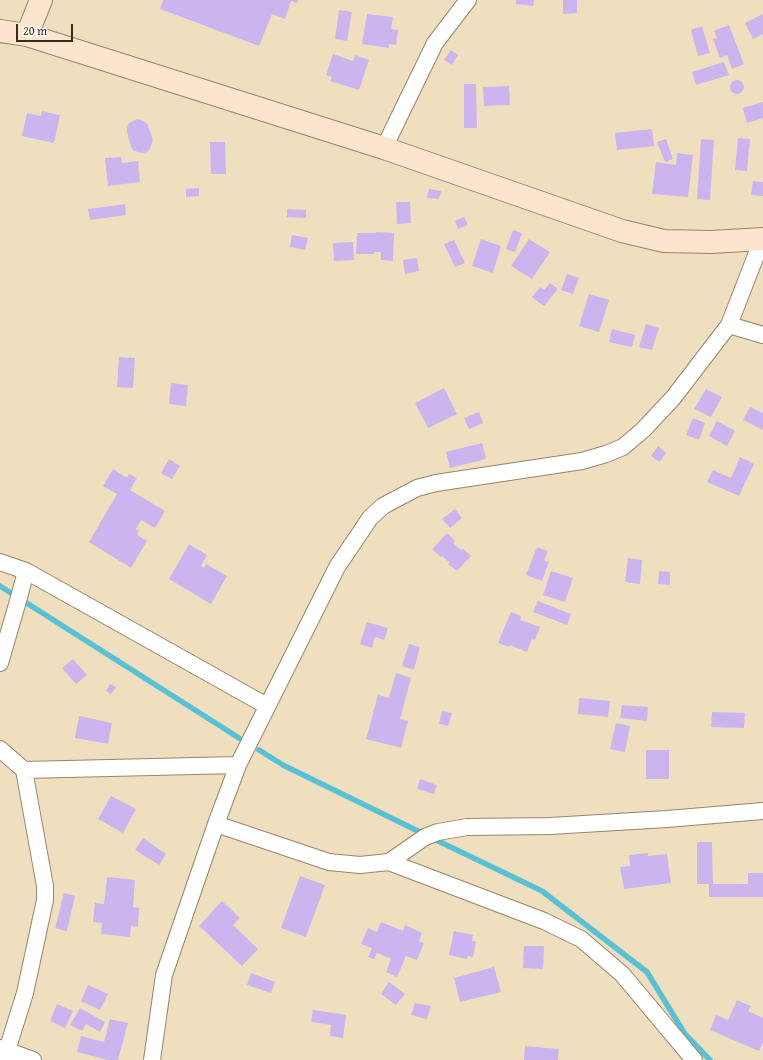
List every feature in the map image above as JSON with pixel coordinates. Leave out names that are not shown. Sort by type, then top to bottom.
[{"type":"street","points":[[27,35],[41,0]]},
{"type":"street","points":[[384,148],[435,43],[468,0]]},
{"type":"street","points":[[0,31],[27,35],[384,148],[622,231],[664,241],[711,242],[762,240],[729,325],[673,398],[643,430],[623,447],[582,461],[436,483],[417,488],[383,506],[370,518],[337,567],[238,765],[164,975],[152,1060]]},
{"type":"street","points":[[729,325],[763,335]]},
{"type":"street","points":[[0,562],[24,578],[267,706]]},
{"type":"street","points":[[0,663],[24,578]]},
{"type":"street","points":[[0,749],[24,770],[45,886],[45,900],[25,993],[3,1053],[33,1060]]},
{"type":"street","points":[[24,770],[238,765]]},
{"type":"street","points":[[389,862],[425,837],[438,832],[468,827],[550,826],[667,819],[763,810]]},
{"type":"street","points":[[216,824],[329,862],[360,865],[389,862],[544,920],[581,939],[622,974],[694,1060]]},
{"type":"building","points":[[163,0],[298,0],[297,3],[291,1],[285,19],[272,14],[259,46],[160,9]]},
{"type":"building","points":[[516,0],[534,0],[533,6],[516,4]]},
{"type":"building","points":[[563,0],[577,0],[577,13],[563,14]]},
{"type":"building","points":[[339,10],[352,12],[347,41],[335,39]]},
{"type":"building","points":[[367,14],[393,17],[391,29],[398,30],[396,45],[389,44],[389,48],[362,44]]},
{"type":"building","points":[[763,14],[763,34],[753,39],[745,23]]},
{"type":"building","points":[[729,25],[744,64],[732,69],[727,55],[720,58],[713,39],[717,38],[714,31]]},
{"type":"building","points":[[702,26],[710,53],[698,56],[691,30]]},
{"type":"building","points":[[451,50],[458,55],[452,65],[444,60]]},
{"type":"building","points":[[333,54],[353,61],[355,55],[369,60],[359,90],[330,81],[332,77],[326,75]]},
{"type":"building","points":[[724,62],[729,75],[696,85],[692,72]]},
{"type":"building","points":[[737,80],[742,82],[744,87],[742,92],[737,94],[732,92],[730,87],[732,82]]},
{"type":"building","points":[[464,84],[476,84],[477,128],[464,128]]},
{"type":"building","points":[[509,86],[510,105],[484,106],[483,87]]},
{"type":"building","points":[[763,102],[763,118],[747,123],[743,108]]},
{"type":"building","points":[[42,111],[60,115],[54,143],[22,136],[27,113],[41,116]]},
{"type":"building","points":[[137,119],[148,125],[153,140],[147,152],[143,153],[134,151],[131,147],[127,132],[129,123]]},
{"type":"building","points":[[652,129],[654,146],[617,150],[615,133]]},
{"type":"building","points":[[738,138],[750,139],[747,171],[735,170]]},
{"type":"building","points":[[666,139],[673,159],[665,162],[657,142]]},
{"type":"building","points":[[701,139],[714,140],[710,200],[697,199]]},
{"type":"building","points":[[210,142],[225,142],[226,174],[211,174]]},
{"type":"building","points":[[677,153],[693,155],[688,197],[652,194],[656,162],[676,165]]},
{"type":"building","points":[[121,157],[122,163],[138,161],[140,182],[108,186],[105,158]]},
{"type":"building","points":[[753,181],[763,182],[763,196],[751,195]]},
{"type":"building","points":[[199,188],[199,196],[186,197],[186,189]]},
{"type":"building","points":[[429,189],[441,191],[439,199],[427,198]]},
{"type":"building","points":[[396,202],[410,202],[411,223],[397,224]]},
{"type":"building","points":[[125,204],[126,215],[90,220],[88,209]]},
{"type":"building","points":[[287,209],[306,210],[306,218],[287,217]]},
{"type":"building","points":[[464,217],[468,225],[458,229],[455,221]]},
{"type":"building","points":[[513,230],[522,233],[515,252],[506,249]]},
{"type":"building","points":[[357,233],[394,233],[393,261],[381,260],[381,252],[374,252],[374,254],[356,254]]},
{"type":"building","points":[[292,235],[308,238],[305,250],[290,247]]},
{"type":"building","points":[[481,239],[501,246],[493,273],[472,266]]},
{"type":"building","points":[[529,239],[550,252],[532,279],[511,266]]},
{"type":"building","points":[[454,240],[465,263],[455,267],[444,244]]},
{"type":"building","points":[[353,242],[354,260],[334,261],[333,243]]},
{"type":"building","points":[[417,258],[419,271],[405,274],[403,260]]},
{"type":"building","points":[[567,274],[579,278],[573,294],[561,290]]},
{"type":"building","points":[[550,283],[558,289],[544,306],[532,297],[540,287],[544,290]]},
{"type":"building","points":[[589,294],[609,300],[599,332],[579,326]]},
{"type":"building","points":[[646,324],[659,328],[652,350],[639,347]]},
{"type":"building","points":[[612,329],[635,335],[632,347],[609,342]]},
{"type":"building","points":[[119,357],[135,358],[133,388],[117,387]]},
{"type":"building","points":[[171,383],[188,385],[186,406],[169,404]]},
{"type":"building","points":[[444,388],[457,414],[428,428],[415,403]]},
{"type":"building","points":[[706,389],[722,397],[711,417],[694,409]]},
{"type":"building","points":[[750,407],[763,413],[763,430],[743,420]]},
{"type":"building","points":[[479,412],[483,423],[469,429],[464,418]]},
{"type":"building","points":[[693,418],[705,423],[699,440],[686,435]]},
{"type":"building","points":[[717,421],[735,431],[727,446],[709,436]]},
{"type":"building","points":[[482,443],[486,459],[450,468],[446,452]]},
{"type":"building","points":[[658,446],[666,453],[660,462],[651,456]]},
{"type":"building","points":[[740,457],[754,464],[739,496],[707,482],[713,470],[731,478]]},
{"type":"building","points":[[169,459],[180,466],[172,479],[161,473]]},
{"type":"building","points":[[113,469],[127,478],[129,474],[137,478],[130,490],[165,511],[155,528],[141,520],[136,529],[139,531],[137,535],[147,541],[131,568],[89,542],[117,494],[103,486]]},
{"type":"building","points":[[455,509],[462,518],[450,528],[442,519]]},
{"type":"building","points":[[447,533],[455,541],[453,543],[461,550],[462,548],[471,556],[457,571],[448,564],[450,563],[432,549]]},
{"type":"building","points":[[189,544],[207,555],[201,566],[204,568],[206,564],[227,576],[211,604],[169,579]]},
{"type":"building","points":[[537,547],[548,551],[544,560],[549,562],[542,581],[526,575]]},
{"type":"building","points":[[628,558],[642,560],[640,584],[625,582]]},
{"type":"building","points":[[551,571],[573,578],[565,602],[543,595]]},
{"type":"building","points":[[659,571],[670,572],[670,585],[658,584]]},
{"type":"building","points":[[538,601],[571,614],[567,625],[533,612]]},
{"type":"building","points":[[511,612],[521,616],[520,620],[540,627],[535,640],[532,639],[527,652],[510,645],[509,647],[498,643]]},
{"type":"building","points":[[367,622],[388,628],[384,640],[375,637],[372,648],[360,644]]},
{"type":"building","points":[[409,644],[420,647],[414,670],[402,666]]},
{"type":"building","points":[[73,659],[87,675],[76,684],[62,668]]},
{"type":"building","points":[[396,673],[411,678],[400,719],[408,721],[401,748],[366,739],[378,695],[389,698]]},
{"type":"building","points":[[110,684],[116,687],[111,694],[106,691]]},
{"type":"building","points":[[579,698],[610,701],[608,717],[578,714]]},
{"type":"building","points":[[622,705],[648,707],[647,721],[620,718]]},
{"type":"building","points":[[442,711],[452,713],[448,726],[439,724]]},
{"type":"building","points":[[712,712],[745,713],[744,728],[711,727]]},
{"type":"building","points":[[79,716],[112,723],[108,744],[75,738]]},
{"type":"building","points":[[616,723],[630,726],[625,752],[610,749]]},
{"type":"building","points":[[646,750],[669,750],[669,779],[646,779]]},
{"type":"building","points":[[420,779],[437,785],[434,794],[417,789]]},
{"type":"building","points":[[111,796],[136,809],[123,833],[98,819]]},
{"type":"building","points":[[143,838],[166,854],[159,865],[135,850]]},
{"type":"building","points":[[697,842],[712,842],[713,884],[748,884],[748,873],[763,873],[763,897],[709,897],[709,884],[697,884]]},
{"type":"building","points":[[648,853],[648,856],[667,854],[671,883],[624,889],[620,867],[630,866],[629,855]]},
{"type":"building","points":[[300,876],[325,885],[306,937],[281,928]]},
{"type":"building","points":[[107,877],[135,880],[133,907],[139,908],[138,927],[131,926],[130,937],[101,934],[102,923],[93,922],[95,903],[104,904]]},
{"type":"building","points":[[64,893],[75,896],[67,931],[55,928]]},
{"type":"building","points":[[222,901],[240,918],[233,925],[258,949],[242,966],[199,926]]},
{"type":"building","points":[[381,922],[403,931],[405,925],[422,933],[419,941],[424,943],[417,960],[406,956],[397,977],[386,972],[391,959],[377,953],[374,959],[368,957],[372,948],[361,944],[368,928],[377,932]]},
{"type":"building","points":[[454,931],[473,935],[472,941],[476,942],[473,957],[468,956],[467,959],[449,955]]},
{"type":"building","points":[[524,946],[544,946],[543,969],[523,968]]},
{"type":"building","points":[[494,967],[501,992],[460,1002],[454,978]]},
{"type":"building","points":[[251,973],[275,982],[271,993],[247,985]]},
{"type":"building","points":[[389,982],[405,994],[396,1005],[381,994]]},
{"type":"building","points":[[88,985],[108,994],[100,1010],[81,1001]]},
{"type":"building","points":[[737,1000],[751,1006],[748,1011],[763,1018],[763,1042],[759,1051],[710,1030],[716,1015],[728,1020]]},
{"type":"building","points":[[415,1003],[431,1006],[427,1019],[411,1015]]},
{"type":"building","points":[[57,1004],[73,1011],[65,1028],[50,1021]]},
{"type":"building","points":[[80,1008],[105,1022],[100,1032],[86,1024],[82,1031],[70,1025]]},
{"type":"building","points":[[313,1010],[346,1015],[343,1038],[330,1036],[331,1025],[311,1022]]},
{"type":"building","points":[[110,1019],[128,1023],[118,1060],[108,1060],[77,1052],[81,1036],[104,1042]]},
{"type":"building","points":[[525,1046],[559,1049],[558,1060],[524,1060]]},
{"type":"waterway","points":[[0,586],[239,738]]},
{"type":"waterway","points":[[259,750],[283,765],[424,834]]},
{"type":"waterway","points":[[432,838],[542,891],[647,972],[685,1034],[710,1060]]}]
